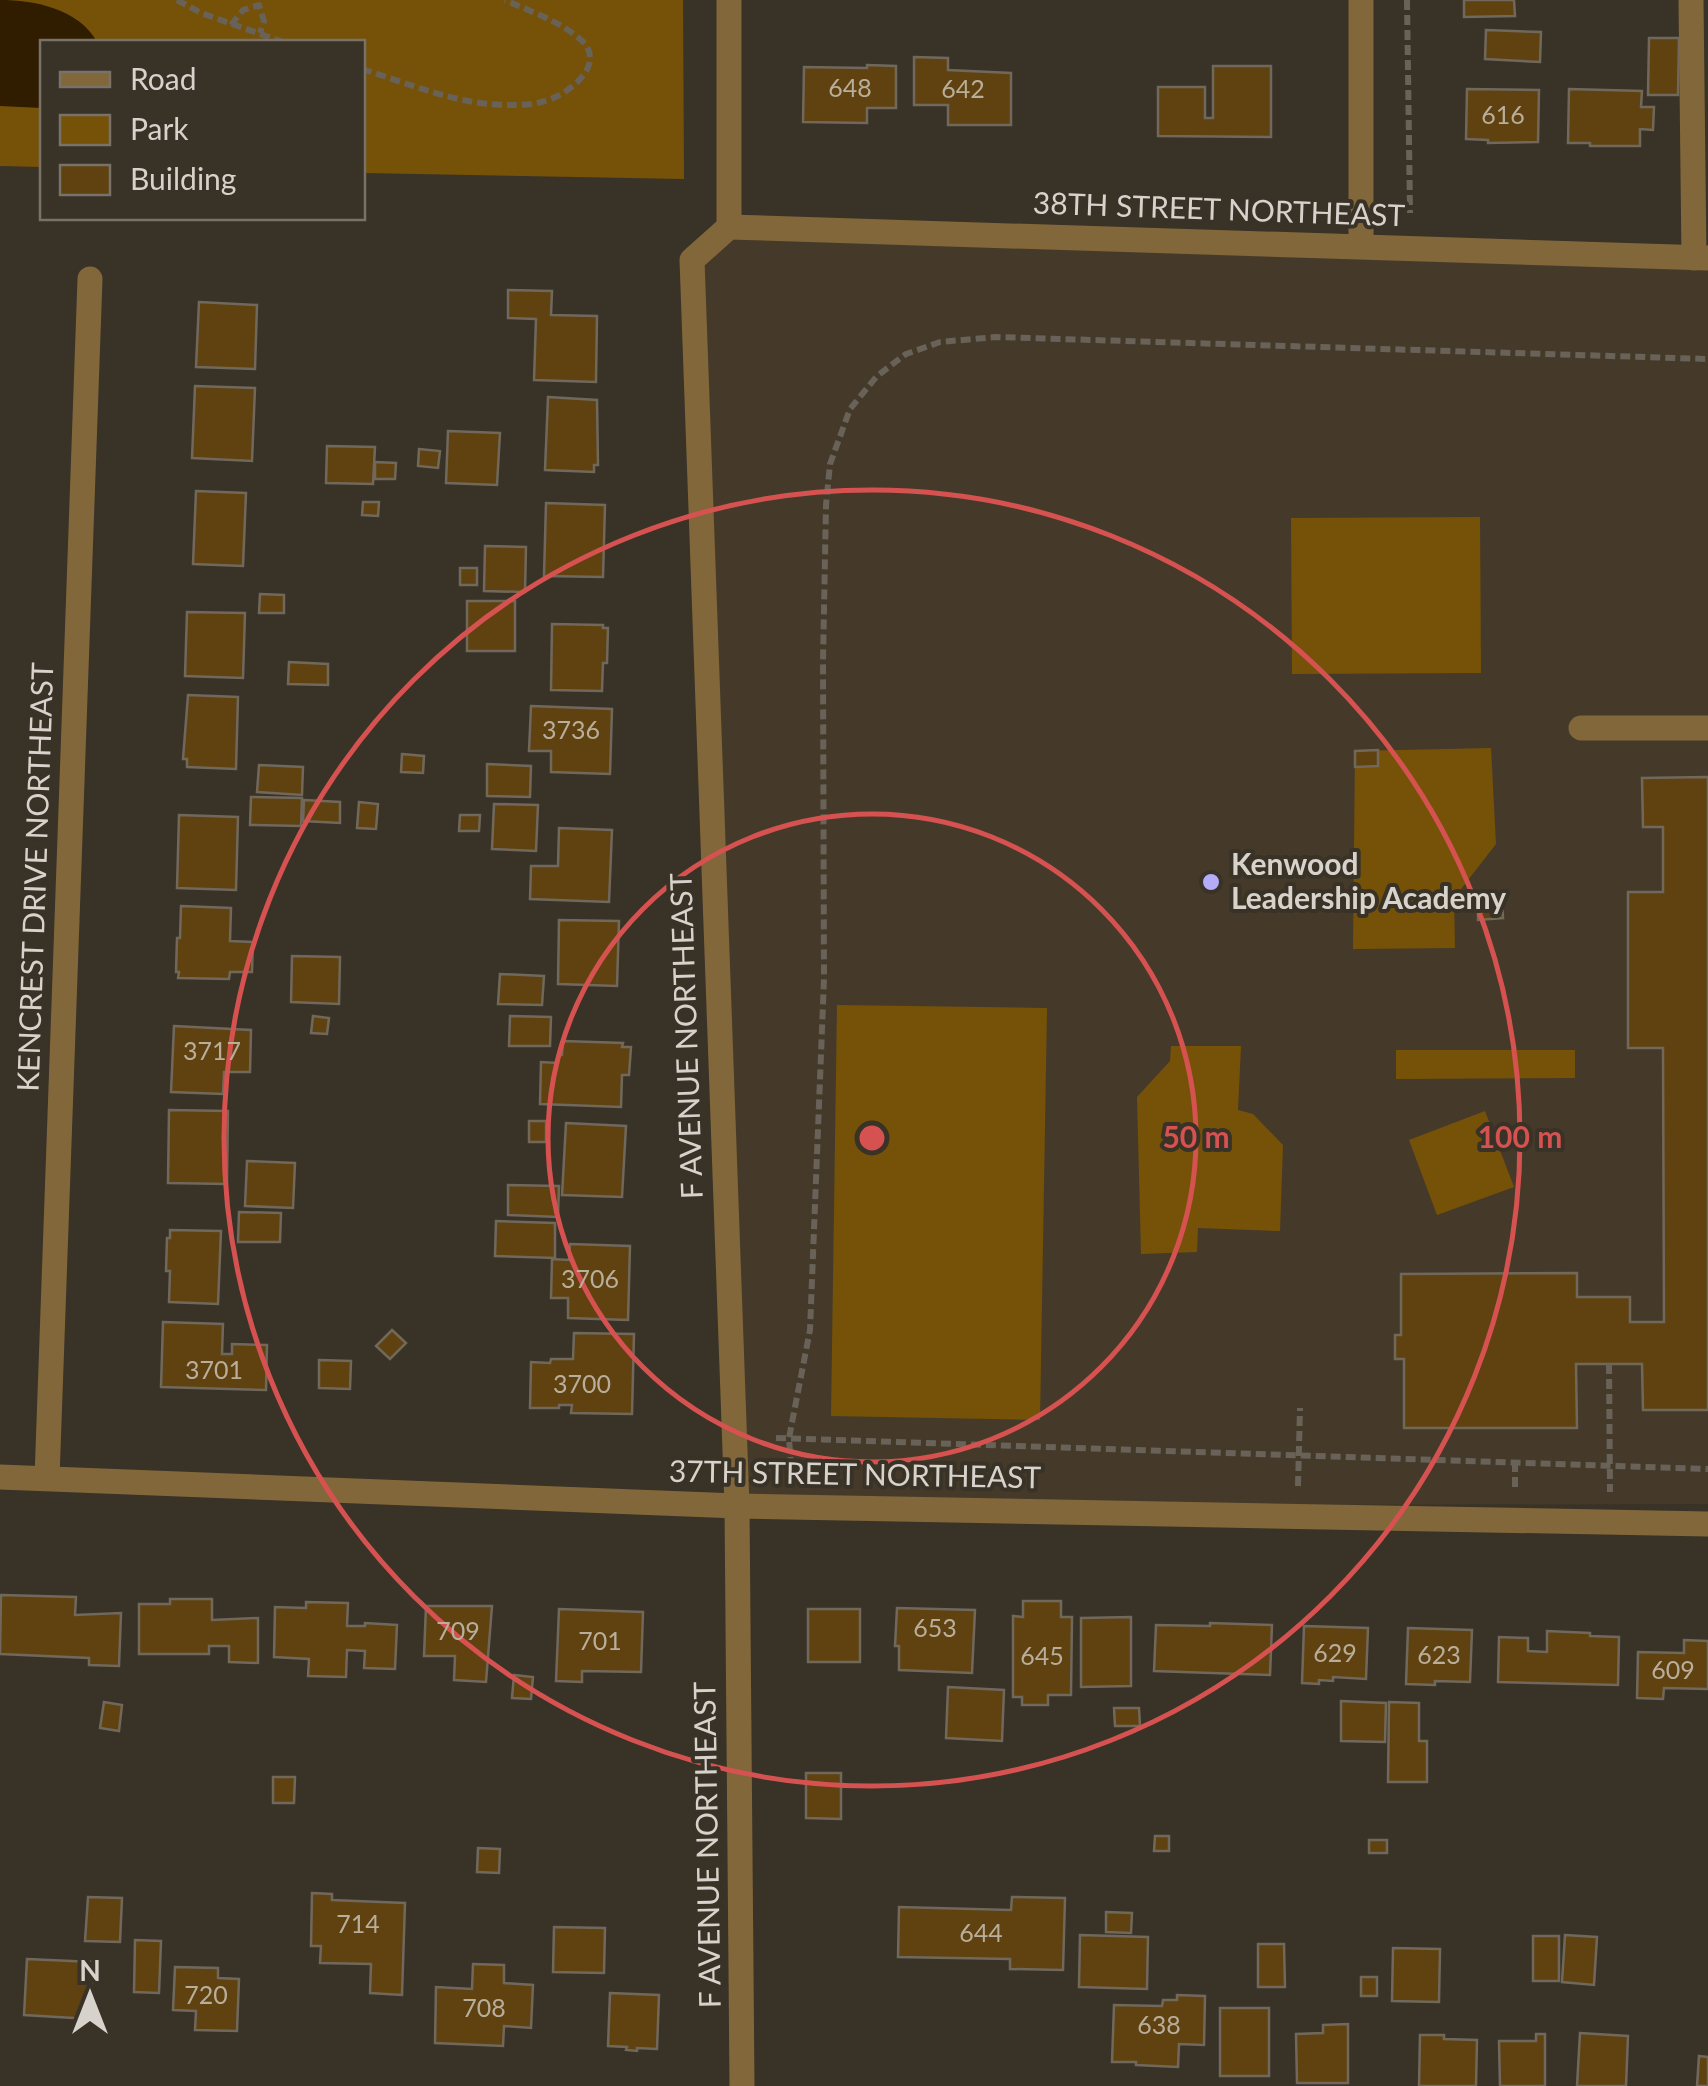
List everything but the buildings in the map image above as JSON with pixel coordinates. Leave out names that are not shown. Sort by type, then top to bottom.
[{"type":"street","points":[[729,0],[729,227]]},
{"type":"street","points":[[1361,0],[1361,246]]},
{"type":"street","points":[[1691,0],[1701,258]]},
{"type":"street","name":"38TH STREET NORTHEAST","points":[[729,227],[1701,258]]},
{"type":"street","name":"F AVENUE NORTHEAST","points":[[729,227],[692,260],[737,1506],[742,2086]]},
{"type":"street","name":"KENCREST DRIVE NORTHEAST","points":[[47,1478],[90,279]]},
{"type":"street","points":[[1581,728],[1708,728]]},
{"type":"street","name":"37TH STREET NORTHEAST","points":[[0,1477],[737,1506],[1708,1524]]},
{"type":"path","points":[[177,0],[201,13],[277,40]]},
{"type":"path","points":[[365,69],[454,98],[484,103],[510,105],[559,96],[582,78],[589,66],[586,46],[580,38],[505,0]]},
{"type":"path","points":[[1407,0],[1410,213]]},
{"type":"path","points":[[231,25],[242,10],[259,5],[264,21],[260,33]]},
{"type":"path","points":[[791,1466],[789,1438],[810,1330],[823,998],[826,504],[830,464],[850,409],[877,376],[906,354],[940,342],[996,337],[1708,359]]},
{"type":"path","points":[[1609,1364],[1610,1497]]},
{"type":"path","points":[[1298,1487],[1300,1408]]},
{"type":"path","points":[[776,1438],[1708,1469]]},
{"type":"path","points":[[1515,1463],[1515,1493]]},
{"type":"shaded area","points":[[0,0],[55,9],[89,31],[96,40],[40,40],[40,108],[0,106]]},
{"type":"shaded area","name":"Kenwood Leadership Academy","points":[[729,227],[1708,258],[1708,1504],[737,1506],[692,260]]},
{"type":"green space","points":[[0,0],[683,0],[684,179],[365,173],[365,40],[40,40],[40,167],[0,166]]},
{"type":"green space","points":[[1480,517],[1481,673],[1292,674],[1291,518]]},
{"type":"green space","points":[[1491,748],[1496,844],[1454,898],[1455,948],[1353,949],[1355,751]]},
{"type":"green space","points":[[837,1005],[1047,1008],[1040,1420],[831,1416]]},
{"type":"green space","points":[[1171,1046],[1241,1046],[1238,1110],[1253,1114],[1283,1145],[1280,1231],[1198,1228],[1197,1252],[1141,1254],[1137,1097],[1170,1061]]},
{"type":"green space","points":[[1396,1050],[1575,1050],[1575,1078],[1396,1079]]},
{"type":"green space","points":[[1485,1111],[1514,1187],[1437,1215],[1409,1140]]},
{"type":"place","name":"Kenwood Leadership Academy","points":[[1211,882]]}]
